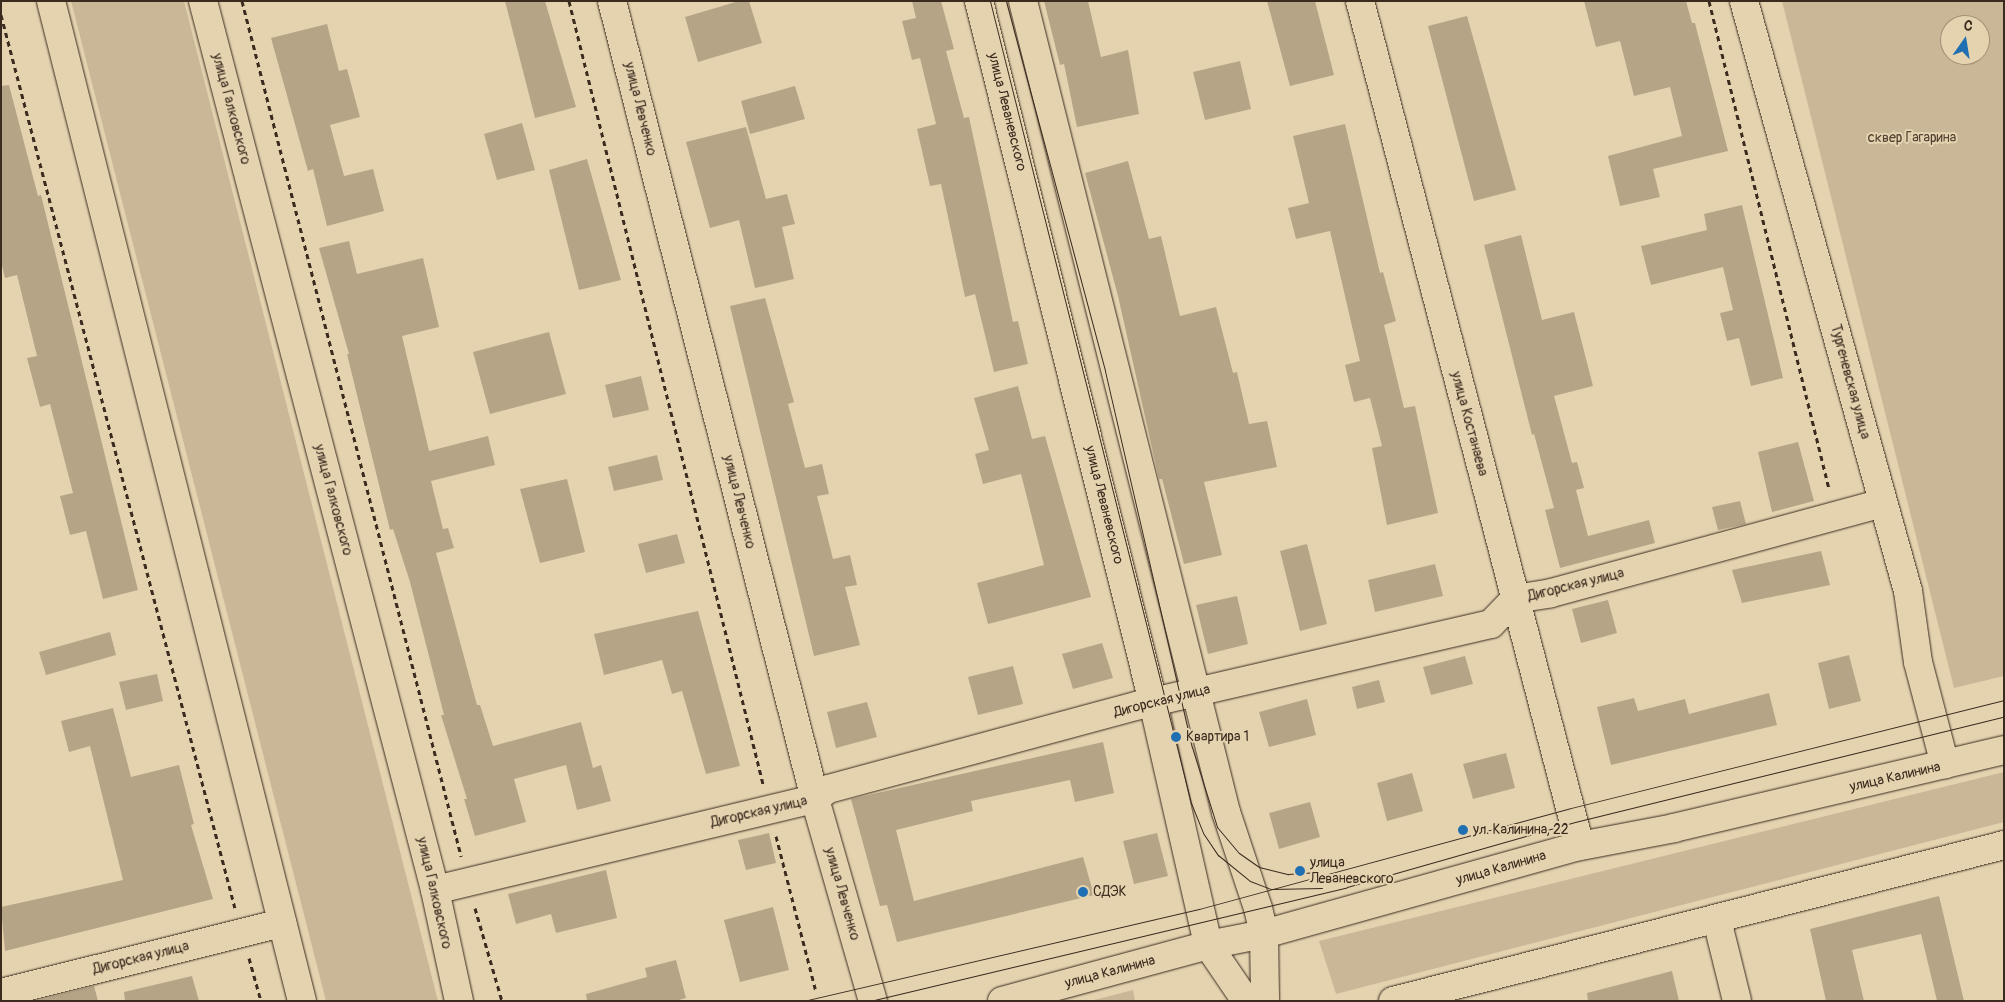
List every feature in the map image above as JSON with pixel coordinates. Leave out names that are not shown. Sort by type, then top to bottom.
[{"type":"street","points":[[51,1],[302,1001]]},
{"type":"street","name":"улица Галковского","points":[[203,1],[435,890],[459,1001]]},
{"type":"street","name":"улица Левченко","points":[[612,1],[815,799],[873,1001]]},
{"type":"street","name":"улица Леваневского","points":[[979,1],[1153,702],[1208,946],[1246,1001]]},
{"type":"street","points":[[1023,1],[1226,812],[1264,934],[1265,1001]]},
{"type":"street","name":"улица Костанаева","points":[[1360,1],[1580,846]]},
{"type":"street","name":"Тургеневская улица","points":[[1744,1],[1908,592],[1918,662],[1945,765]]},
{"type":"street","name":"Дигорская улица","points":[[435,890],[815,799],[828,789],[1153,702],[1196,694],[1491,624],[1515,599],[1551,593],[1884,503]]},
{"type":"street","name":"улица Калинина","points":[[1002,1001],[1208,946],[1264,934],[1580,846],[1674,828],[2004,750]]},
{"type":"street","points":[[1393,1001],[1717,920],[2004,845]]},
{"type":"street","points":[[1717,920],[1737,1001]]},
{"type":"street","name":"Дигорская улица","points":[[1,993],[282,923]]},
{"type":"path","points":[[242,1],[463,865]]},
{"type":"path","points":[[569,1],[763,786]]},
{"type":"path","points":[[1709,1],[1835,516]]},
{"type":"path","points":[[1,15],[238,918]]},
{"type":"path","points":[[776,833],[816,992]]},
{"type":"path","points":[[474,901],[502,1001]]},
{"type":"green space","points":[[71,1],[184,1],[438,1001],[326,1001]]},
{"type":"green space","name":"сквер Гагарина","points":[[1782,1],[2004,1],[2004,676],[1954,688]]},
{"type":"green space","points":[[2004,772],[2004,822],[1336,994],[1319,941]]},
{"type":"green space","points":[[1133,990],[1135,1001],[1090,1001]]},
{"type":"building","points":[[505,1],[545,1],[576,107],[535,118]]},
{"type":"building","points":[[739,1],[749,1],[762,43],[698,62],[685,17]]},
{"type":"building","points":[[912,1],[941,1],[954,49],[946,51],[964,118],[969,117],[1013,322],[1018,321],[1028,364],[994,372],[975,294],[965,297],[941,184],[930,186],[917,129],[936,124],[920,58],[912,60],[902,21],[916,18]]},
{"type":"building","points":[[1044,1],[1088,1],[1101,57],[1128,50],[1139,114],[1077,127],[1064,64],[1060,65]]},
{"type":"building","points":[[1267,1],[1315,1],[1334,75],[1290,86]]},
{"type":"building","points":[[1584,1],[1686,1],[1692,23],[1695,23],[1728,151],[1653,169],[1660,197],[1620,206],[1608,156],[1682,136],[1670,87],[1634,96],[1620,41],[1596,47]]},
{"type":"building","points":[[1467,16],[1516,190],[1474,201],[1428,26]]},
{"type":"building","points":[[327,24],[339,71],[347,69],[360,117],[330,125],[344,176],[373,169],[384,211],[327,226],[313,169],[308,171],[271,38]]},
{"type":"building","points":[[1240,61],[1251,109],[1205,120],[1193,72]]},
{"type":"building","points":[[9,85],[38,196],[41,195],[138,590],[103,599],[86,531],[70,535],[60,496],[73,493],[50,404],[40,407],[27,358],[37,356],[17,275],[5,278],[1,261],[1,86]]},
{"type":"building","points":[[795,86],[805,119],[750,134],[741,101]]},
{"type":"building","points":[[522,123],[535,170],[497,180],[484,134]]},
{"type":"building","points":[[1345,124],[1380,273],[1383,272],[1396,321],[1384,325],[1404,408],[1415,406],[1438,513],[1387,525],[1372,448],[1382,446],[1370,398],[1354,402],[1345,365],[1360,361],[1330,231],[1296,239],[1288,208],[1309,203],[1293,136]]},
{"type":"building","points":[[746,127],[766,199],[787,194],[795,224],[782,227],[794,279],[755,288],[739,220],[710,228],[686,142]]},
{"type":"building","points":[[587,159],[621,280],[579,290],[549,170]]},
{"type":"building","points":[[1128,161],[1149,239],[1161,236],[1180,316],[1216,307],[1233,373],[1237,372],[1249,424],[1267,421],[1277,467],[1204,482],[1222,555],[1184,564],[1162,479],[1159,479],[1118,296],[1085,173]]},
{"type":"building","points":[[1742,205],[1783,378],[1751,386],[1739,338],[1727,341],[1720,313],[1733,310],[1723,267],[1651,285],[1641,246],[1707,230],[1704,214]]},
{"type":"building","points":[[1521,235],[1542,320],[1574,312],[1593,386],[1554,396],[1572,463],[1577,462],[1584,488],[1576,490],[1588,536],[1649,520],[1655,543],[1560,568],[1545,510],[1554,508],[1534,434],[1532,435],[1484,245]]},
{"type":"building","points":[[349,241],[357,274],[423,258],[439,327],[402,336],[429,451],[488,436],[495,465],[431,481],[443,529],[448,528],[454,548],[436,553],[477,705],[480,705],[493,746],[581,722],[593,768],[601,765],[611,801],[577,810],[566,765],[514,779],[526,822],[475,836],[464,799],[467,799],[441,715],[444,715],[410,582],[393,529],[390,530],[347,354],[349,354],[319,248]]},
{"type":"building","points":[[765,298],[794,402],[788,404],[805,468],[822,464],[829,494],[817,496],[833,559],[850,555],[857,585],[845,587],[860,645],[814,656],[730,306]]},
{"type":"building","points":[[549,332],[566,394],[490,414],[473,352]]},
{"type":"building","points":[[641,376],[649,410],[613,418],[605,385]]},
{"type":"building","points":[[1018,386],[1032,439],[1045,436],[1091,597],[988,624],[977,583],[1044,565],[1021,474],[983,484],[975,454],[989,450],[974,398]]},
{"type":"building","points":[[1798,442],[1814,501],[1772,512],[1758,452]]},
{"type":"building","points":[[657,455],[663,480],[614,491],[608,467]]},
{"type":"building","points":[[567,479],[585,552],[540,563],[520,489]]},
{"type":"building","points":[[1740,501],[1746,524],[1718,530],[1712,507]]},
{"type":"building","points":[[677,534],[685,563],[646,573],[638,544]]},
{"type":"building","points":[[1307,544],[1327,624],[1300,631],[1280,551]]},
{"type":"building","points":[[1821,551],[1830,585],[1742,603],[1732,570]]},
{"type":"building","points":[[1435,564],[1443,596],[1375,612],[1368,580]]},
{"type":"building","points":[[1237,596],[1248,644],[1208,654],[1196,605]]},
{"type":"building","points":[[1608,600],[1617,633],[1581,643],[1572,609]]},
{"type":"building","points":[[698,611],[740,766],[706,774],[682,691],[672,694],[662,660],[604,675],[594,634]]},
{"type":"building","points":[[110,632],[116,655],[46,675],[39,652]]},
{"type":"building","points":[[1102,643],[1113,678],[1073,689],[1062,654]]},
{"type":"building","points":[[1849,655],[1861,701],[1829,709],[1818,663]]},
{"type":"building","points":[[1465,656],[1473,684],[1431,695],[1423,667]]},
{"type":"building","points":[[1013,666],[1023,704],[978,715],[968,677]]},
{"type":"building","points":[[157,674],[163,701],[126,710],[119,682]]},
{"type":"building","points":[[1379,680],[1385,702],[1357,709],[1352,687]]},
{"type":"building","points":[[1769,693],[1777,725],[1611,765],[1597,707],[1634,698],[1638,711],[1685,699],[1689,714]]},
{"type":"building","points":[[1307,699],[1316,735],[1269,747],[1259,712]]},
{"type":"building","points":[[867,702],[877,737],[836,748],[827,712]]},
{"type":"building","points":[[113,708],[131,777],[179,765],[194,824],[191,825],[213,899],[5,951],[1,907],[123,880],[90,746],[69,752],[61,721]]},
{"type":"building","points":[[1103,742],[1114,793],[1075,802],[1070,780],[971,801],[973,811],[896,830],[914,901],[1083,857],[1094,895],[897,942],[887,905],[880,906],[851,799]]},
{"type":"building","points":[[1506,753],[1515,788],[1473,799],[1463,764]]},
{"type":"building","points":[[1412,773],[1423,811],[1387,821],[1377,783]]},
{"type":"building","points":[[1310,802],[1320,837],[1279,849],[1269,813]]},
{"type":"building","points":[[769,833],[776,863],[746,870],[738,840]]},
{"type":"building","points":[[1157,833],[1168,876],[1134,884],[1123,841]]},
{"type":"building","points":[[606,870],[617,918],[556,933],[551,914],[516,924],[508,894]]},
{"type":"building","points":[[1939,896],[1964,1001],[1937,1001],[1921,934],[1852,950],[1864,1001],[1826,1001],[1810,929]]},
{"type":"building","points":[[773,907],[789,970],[740,982],[724,920]]},
{"type":"building","points":[[676,960],[686,998],[675,1001],[587,1001],[586,994],[647,977],[645,968]]},
{"type":"building","points":[[1672,971],[1679,1001],[1588,1001],[1587,993]]},
{"type":"building","points":[[192,976],[199,1001],[125,1001],[124,992]]},
{"type":"building","points":[[94,986],[98,1001],[35,1001]]},
{"type":"tram line","points":[[990,1],[1191,803],[1203,833],[1218,855],[1250,881],[1271,889],[1322,888]]},
{"type":"tram line","points":[[1006,1],[1105,371],[1192,747],[1217,827],[1239,853],[1259,867],[1288,874],[1314,872]]},
{"type":"tram line","points":[[803,1001],[1199,909],[1571,808],[2004,700]]},
{"type":"tram line","points":[[870,1001],[1347,887],[1575,822],[2004,717]]},
{"type":"place","name":"Квартира 1","points":[[1176,737]]},
{"type":"place","name":"ул. Калинина, 22","points":[[1463,830]]},
{"type":"place","name":"улица Леваневского","points":[[1300,871]]},
{"type":"place","name":"СДЭК","points":[[1083,892]]}]
